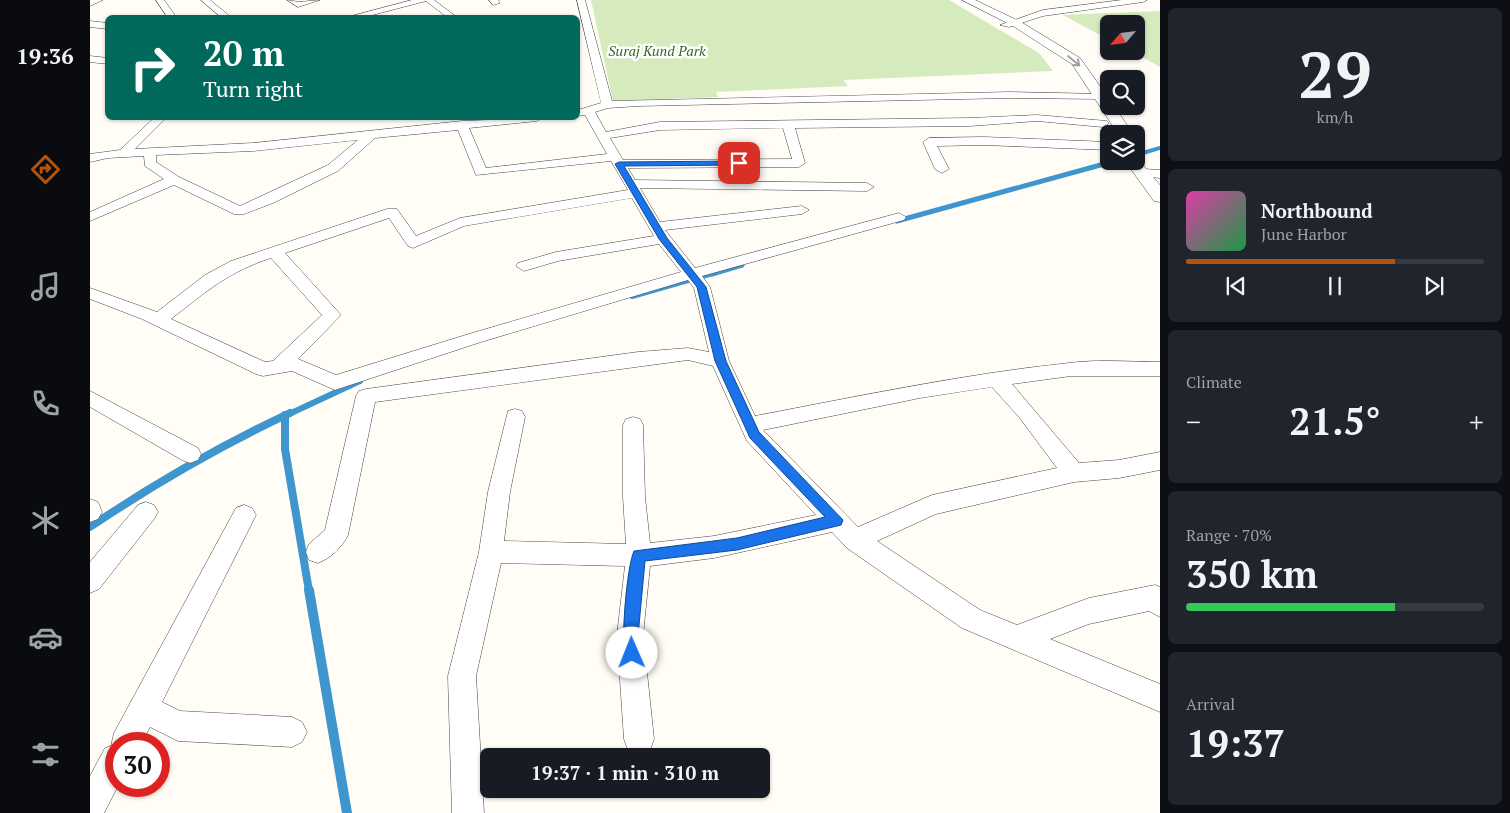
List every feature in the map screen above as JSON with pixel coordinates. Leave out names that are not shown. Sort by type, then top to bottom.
[{"type":"street","points":[[90,3],[98,0]]},
{"type":"street","points":[[160,0],[171,15]]},
{"type":"street","points":[[205,0],[224,15]]},
{"type":"street","points":[[291,0],[298,4],[316,0]]},
{"type":"street","points":[[360,15],[422,0]]},
{"type":"street","points":[[429,0],[450,15]]},
{"type":"street","points":[[580,0],[607,105]]},
{"type":"street","points":[[967,0],[1076,61],[1100,95]]},
{"type":"street","points":[[1008,23],[1026,16],[1042,13],[1143,0]]},
{"type":"street","points":[[1008,23],[1059,62],[1105,125]]},
{"type":"street","points":[[90,24],[105,26]]},
{"type":"street","points":[[90,60],[105,61]]},
{"type":"street","points":[[1100,96],[1010,95],[765,99],[607,105],[583,113],[602,136],[659,233],[695,278],[720,361],[754,434],[855,540],[971,619],[1160,698]]},
{"type":"street","points":[[602,136],[660,126],[970,122],[1037,118],[1100,127]]},
{"type":"street","points":[[125,152],[158,120]]},
{"type":"street","points":[[90,158],[125,152],[253,147],[516,120]]},
{"type":"street","points":[[462,125],[481,172],[617,160],[798,163],[788,124]]},
{"type":"street","points":[[150,151],[150,163],[174,180],[239,211],[268,200],[333,168],[371,135]]},
{"type":"street","points":[[942,169],[928,142],[984,141],[1100,146]]},
{"type":"street","points":[[1145,163],[1160,196]]},
{"type":"street","points":[[90,217],[174,180]]},
{"type":"street","points":[[158,320],[212,279],[237,264],[392,212],[413,244],[460,222],[634,189],[867,187]]},
{"type":"street","points":[[524,266],[556,256],[659,233],[802,210]]},
{"type":"street","points":[[90,293],[158,320],[263,369],[294,364],[335,383],[468,339],[695,278],[899,217]]},
{"type":"street","points":[[274,251],[332,315],[279,366]]},
{"type":"street","points":[[318,552],[336,535],[366,396],[688,354],[720,361]]},
{"type":"street","points":[[750,425],[920,391],[996,379],[1071,369],[1160,369]]},
{"type":"street","points":[[996,379],[1026,412],[1074,473]]},
{"type":"street","points":[[90,398],[190,454]]},
{"type":"street","points":[[468,813],[462,676],[490,552],[499,492],[514,417]]},
{"type":"street","points":[[633,425],[634,497],[639,555],[630,636],[639,739]]},
{"type":"street","points":[[855,540],[932,505],[1074,473],[1119,469],[1160,461]]},
{"type":"street","points":[[90,581],[146,512]]},
{"type":"street","points":[[131,732],[244,515]]},
{"type":"street","points":[[490,552],[534,551],[639,555],[737,544],[837,520]]},
{"type":"street","points":[[1018,638],[1088,611],[1155,597],[1160,604]]},
{"type":"street","points":[[144,708],[178,726],[292,732]]},
{"type":"street","points":[[90,808],[105,780]]},
{"type":"green space","name":"Suraj Kund Park","points":[[591,0],[949,0],[1039,53],[1053,71],[843,80],[848,86],[716,92],[718,97],[613,101]]},
{"type":"green space","points":[[1160,11],[1160,67],[1145,59],[1145,15],[1100,15],[1100,35],[1063,15]]},
{"type":"waterway","points":[[1145,152],[1160,148]]},
{"type":"waterway","points":[[897,221],[1100,165]]},
{"type":"waterway","points":[[712,274],[742,265]]},
{"type":"waterway","points":[[632,296],[716,272]]},
{"type":"waterway","points":[[287,415],[360,381]]},
{"type":"waterway","points":[[285,416],[290,413]]},
{"type":"waterway","points":[[90,527],[188,466],[285,416]]},
{"type":"waterway","points":[[285,416],[285,449],[309,591]]},
{"type":"waterway","points":[[309,590],[347,813]]},
{"type":"route","points":[[632,653],[630,636],[639,555],[737,544],[837,520],[754,434],[720,361],[702,287],[663,239],[619,164],[739,163]]}]
